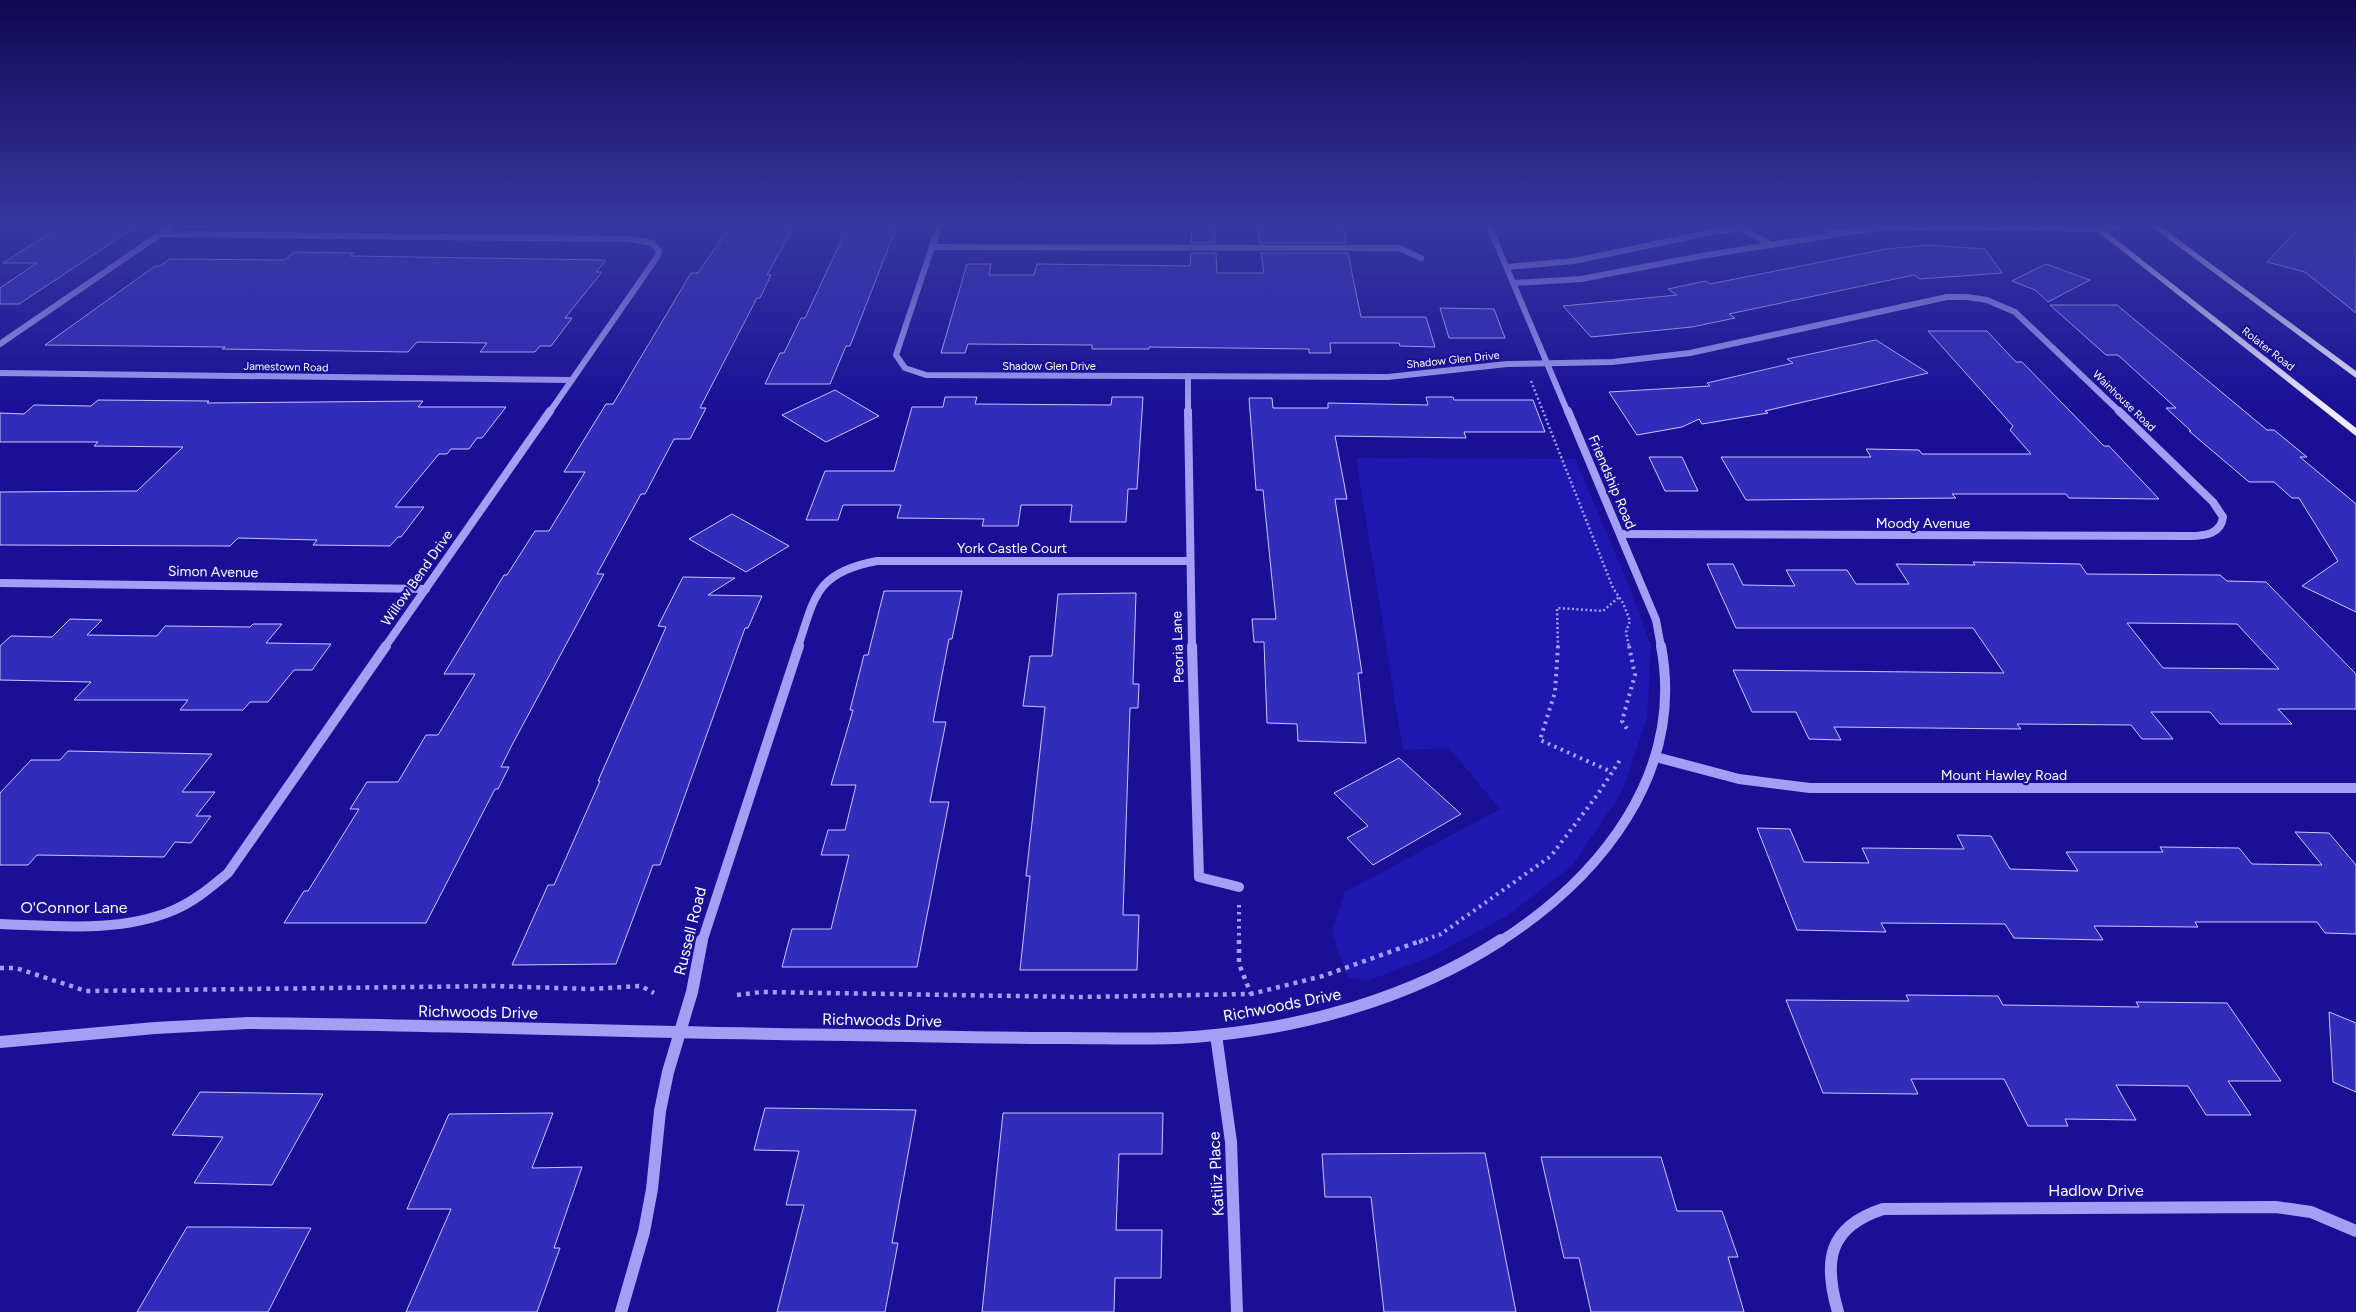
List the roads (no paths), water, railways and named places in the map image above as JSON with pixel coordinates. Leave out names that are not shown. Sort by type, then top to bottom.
[{"type":"main road","name":"Rolater Road","points":[[2173,287],[2356,433]]},
{"type":"main road","points":[[2238,287],[2356,375]]},
{"type":"street","points":[[0,344],[83,287]]},
{"type":"street","name":"Willow Bend Drive","points":[[176,910],[205,893],[236,862],[636,287]]},
{"type":"street","name":"Shadow Glen Drive","points":[[919,287],[896,355],[898,363],[906,369],[917,373],[938,376],[1388,377],[1507,364],[1612,362],[1690,353],[1947,297],[1971,297],[1996,303]]},
{"type":"street","name":"Friendship Road","points":[[1516,287],[1650,603],[1663,646],[1666,700],[1663,728],[1656,757]]},
{"type":"street","name":"Wainhouse Road","points":[[1996,303],[2023,318],[2213,502],[2223,517],[2222,525]]},
{"type":"street","name":"Jamestown Road","points":[[0,373],[572,380]]},
{"type":"street","name":"Peoria Lane","points":[[1188,376],[1189,561],[1199,877],[1239,887]]},
{"type":"street","name":"Moody Avenue","points":[[1621,534],[2190,536],[2207,534],[2219,529],[2222,525]]},
{"type":"street","name":"York Castle Court","points":[[838,573],[866,562],[887,560],[1189,561]]},
{"type":"street","name":"Russell Road","points":[[620,1312],[644,1232],[652,1190],[660,1111],[668,1072],[692,992],[704,930],[814,599],[820,588],[838,573]]},
{"type":"street","name":"Simon Avenue","points":[[0,582],[426,589]]},
{"type":"street","name":"Mount Hawley Road","points":[[1656,757],[1739,779],[1810,788],[2356,788]]},
{"type":"street","name":"Richwoods Drive","points":[[0,1042],[249,1023],[680,1033],[1125,1039],[1216,1035],[1277,1026],[1368,1004],[1414,987],[1495,946],[1544,912],[1589,870],[1612,842],[1631,814],[1646,786],[1656,757]]},
{"type":"street","name":"O'Connor Lane","points":[[0,924],[121,926],[148,920],[176,910]]},
{"type":"street","name":"Katiliz Place","points":[[1216,1035],[1231,1142],[1237,1312]]},
{"type":"street","name":"Hadlow Drive","points":[[1840,1235],[1858,1218],[1870,1212],[1897,1208],[2276,1207],[2311,1212],[2356,1231]]},
{"type":"street","points":[[1838,1312],[1832,1292],[1830,1276],[1834,1247],[1840,1235]]}]
